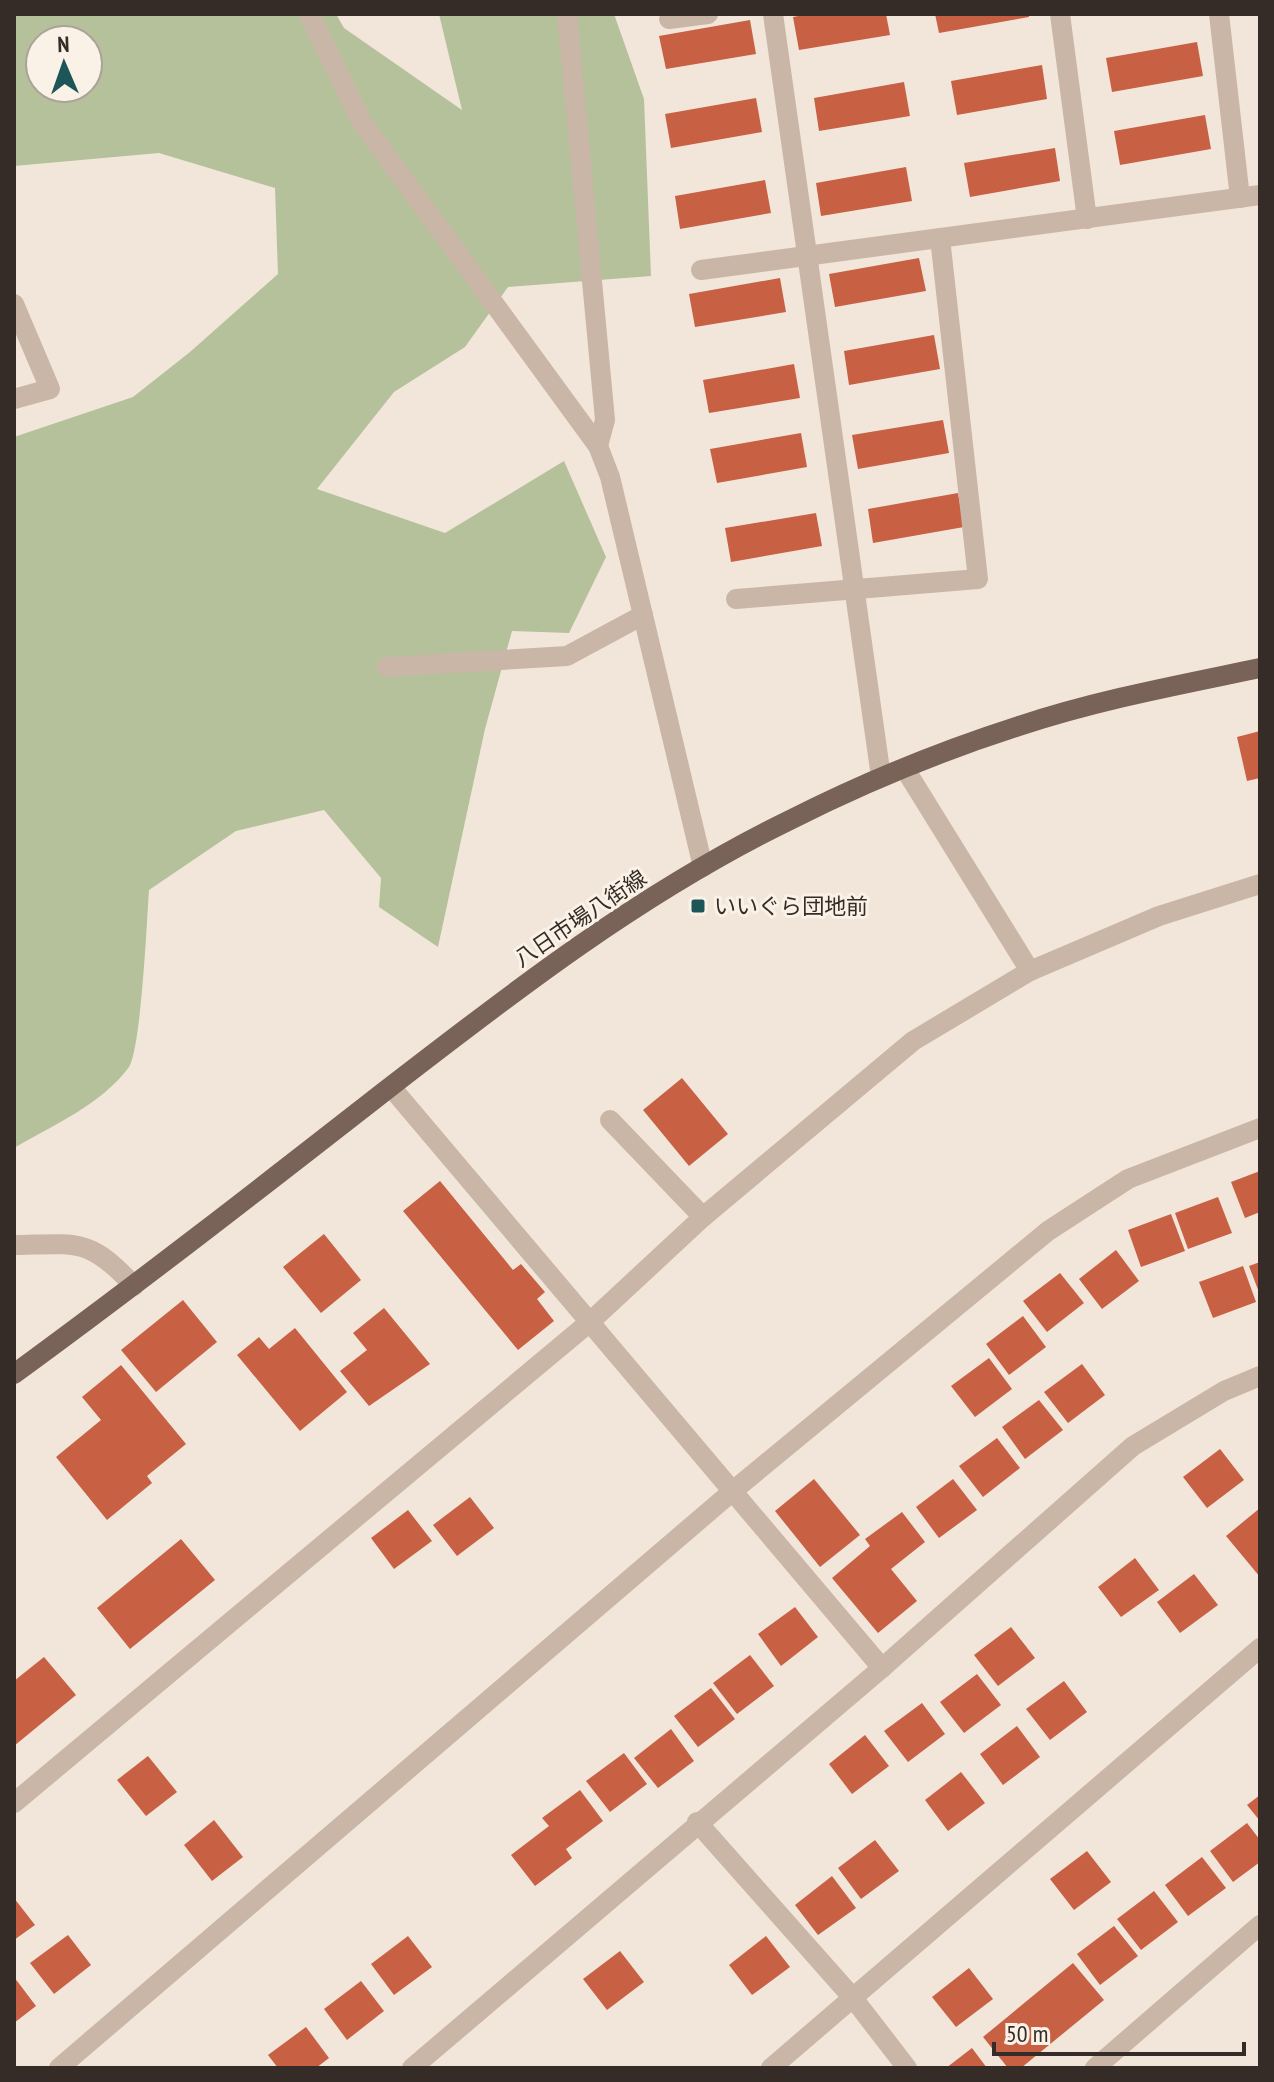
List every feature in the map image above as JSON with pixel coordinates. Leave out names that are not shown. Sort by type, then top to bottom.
[{"type":"main road","name":"八日市場八街線","points":[[14,1374],[134,1286],[496,1004],[610,923],[703,867],[788,820],[881,777],[1019,726],[1148,691],[1260,668]]},
{"type":"street","points":[[309,14],[363,124],[598,446],[610,477],[703,867]]},
{"type":"street","points":[[567,14],[605,420],[598,446]]},
{"type":"street","points":[[669,19],[708,14]]},
{"type":"street","points":[[773,14],[857,589],[881,777]]},
{"type":"street","points":[[1060,14],[1087,219]]},
{"type":"street","points":[[701,270],[1250,197],[1219,14]]},
{"type":"street","points":[[736,599],[978,579],[940,238]]},
{"type":"street","points":[[14,304],[50,389],[14,399]]},
{"type":"street","points":[[387,667],[567,656],[643,615]]},
{"type":"street","points":[[905,769],[1030,971]]},
{"type":"street","points":[[14,1803],[591,1321],[703,1217],[913,1041],[1030,971],[1159,916],[1260,884]]},
{"type":"street","points":[[391,1087],[882,1668]]},
{"type":"street","points":[[610,1120],[703,1217]]},
{"type":"street","points":[[59,2068],[734,1490],[1048,1231],[1128,1179],[1260,1128]]},
{"type":"street","points":[[14,1245],[74,1244],[106,1256],[134,1286]]},
{"type":"street","points":[[412,2068],[697,1822],[882,1668],[1133,1446],[1224,1391],[1260,1376]]},
{"type":"street","points":[[771,2068],[1260,1648]]},
{"type":"street","points":[[697,1822],[853,1998],[907,2068]]},
{"type":"street","points":[[1095,2068],[1260,1925]]},
{"type":"green space","points":[[14,14],[336,14],[344,28],[462,110],[439,14],[614,14],[644,99],[651,276],[508,287],[465,347],[394,392],[317,489],[445,533],[564,461],[606,557],[569,633],[512,631],[485,729],[438,947],[379,907],[381,878],[324,810],[236,831],[149,890],[140,1011],[129,1067],[91,1103],[14,1148],[14,437],[133,397],[190,352],[278,274],[275,188],[159,153],[14,166]]},
{"type":"building","points":[[809,14],[886,14],[890,35],[799,50],[793,17]]},
{"type":"building","points":[[935,14],[1029,14],[1029,17],[939,33]]},
{"type":"building","points":[[750,20],[756,54],[666,69],[659,36]]},
{"type":"building","points":[[1197,42],[1203,76],[1112,92],[1106,58]]},
{"type":"building","points":[[1042,65],[1047,99],[957,115],[951,81]]},
{"type":"building","points":[[904,82],[910,116],[819,131],[814,98]]},
{"type":"building","points":[[756,98],[762,132],[671,148],[665,114]]},
{"type":"building","points":[[1205,115],[1211,149],[1120,165],[1114,131]]},
{"type":"building","points":[[1055,148],[1060,181],[970,197],[964,163]]},
{"type":"building","points":[[906,167],[912,201],[821,216],[816,183]]},
{"type":"building","points":[[765,180],[771,213],[680,229],[675,196]]},
{"type":"building","points":[[919,258],[926,291],[835,307],[829,274]]},
{"type":"building","points":[[780,278],[786,312],[695,327],[689,294]]},
{"type":"building","points":[[934,335],[940,369],[849,385],[844,351]]},
{"type":"building","points":[[794,364],[800,398],[709,413],[703,380]]},
{"type":"building","points":[[943,420],[949,453],[858,469],[852,435]]},
{"type":"building","points":[[801,433],[807,467],[717,483],[710,449]]},
{"type":"building","points":[[958,493],[964,527],[873,543],[868,509]]},
{"type":"building","points":[[816,513],[822,546],[731,562],[725,528]]},
{"type":"building","points":[[1260,731],[1260,778],[1247,781],[1237,737]]},
{"type":"building","points":[[682,1078],[728,1134],[689,1166],[643,1110]]},
{"type":"building","points":[[1260,1171],[1260,1212],[1245,1218],[1231,1182]]},
{"type":"building","points":[[440,1181],[513,1270],[521,1264],[545,1292],[537,1299],[554,1321],[518,1350],[403,1211]]},
{"type":"building","points":[[1218,1197],[1232,1233],[1188,1249],[1175,1213]]},
{"type":"building","points":[[1171,1214],[1185,1251],[1141,1267],[1128,1230]]},
{"type":"building","points":[[324,1234],[361,1280],[321,1313],[283,1267]]},
{"type":"building","points":[[1116,1250],[1139,1281],[1102,1309],[1079,1279]]},
{"type":"building","points":[[1260,1262],[1260,1295],[1249,1266]]},
{"type":"building","points":[[1243,1266],[1256,1302],[1213,1318],[1199,1282]]},
{"type":"building","points":[[1060,1273],[1084,1303],[1047,1332],[1023,1301]]},
{"type":"building","points":[[183,1300],[217,1342],[156,1392],[121,1350]]},
{"type":"building","points":[[384,1308],[430,1364],[369,1406],[340,1371],[367,1350],[353,1333]]},
{"type":"building","points":[[1023,1316],[1046,1347],[1009,1375],[986,1344]]},
{"type":"building","points":[[295,1328],[347,1392],[300,1431],[237,1355],[259,1337],[269,1349]]},
{"type":"building","points":[[989,1358],[1012,1389],[975,1417],[951,1386]]},
{"type":"building","points":[[1082,1364],[1105,1395],[1068,1423],[1044,1392]]},
{"type":"building","points":[[121,1365],[186,1444],[147,1476],[152,1483],[107,1520],[56,1457],[101,1420],[82,1397]]},
{"type":"building","points":[[1039,1400],[1063,1430],[1025,1459],[1002,1427]]},
{"type":"building","points":[[997,1438],[1020,1468],[983,1497],[959,1466]]},
{"type":"building","points":[[1220,1449],[1244,1480],[1207,1508],[1183,1477]]},
{"type":"building","points":[[814,1479],[860,1535],[820,1567],[775,1511]]},
{"type":"building","points":[[953,1479],[977,1510],[939,1538],[916,1507]]},
{"type":"building","points":[[470,1497],[494,1528],[457,1556],[433,1525]]},
{"type":"building","points":[[1260,1508],[1260,1577],[1226,1536]]},
{"type":"building","points":[[408,1510],[432,1541],[394,1569],[371,1538]]},
{"type":"building","points":[[902,1512],[925,1542],[891,1569],[917,1601],[878,1633],[832,1578],[870,1546],[865,1539]]},
{"type":"building","points":[[181,1539],[215,1580],[130,1649],[97,1608]]},
{"type":"building","points":[[1135,1558],[1159,1590],[1121,1617],[1098,1587]]},
{"type":"building","points":[[1194,1574],[1218,1605],[1180,1633],[1157,1602]]},
{"type":"building","points":[[795,1607],[818,1637],[781,1666],[758,1634]]},
{"type":"building","points":[[1011,1627],[1035,1658],[998,1686],[974,1655]]},
{"type":"building","points":[[750,1655],[774,1686],[737,1714],[713,1683]]},
{"type":"building","points":[[44,1657],[76,1695],[14,1746],[14,1681]]},
{"type":"building","points":[[977,1674],[1001,1705],[964,1733],[940,1702]]},
{"type":"building","points":[[1064,1681],[1087,1712],[1050,1740],[1026,1709]]},
{"type":"building","points":[[711,1688],[735,1719],[698,1747],[674,1716]]},
{"type":"building","points":[[922,1703],[945,1734],[908,1762],[884,1731]]},
{"type":"building","points":[[1017,1726],[1040,1757],[1003,1785],[980,1754]]},
{"type":"building","points":[[671,1729],[694,1761],[658,1788],[634,1758]]},
{"type":"building","points":[[865,1735],[889,1766],[852,1794],[829,1764]]},
{"type":"building","points":[[624,1753],[647,1784],[610,1812],[586,1781]]},
{"type":"building","points":[[148,1756],[177,1792],[146,1816],[117,1780]]},
{"type":"building","points":[[961,1772],[985,1803],[948,1831],[925,1800]]},
{"type":"building","points":[[580,1790],[603,1821],[566,1849],[572,1858],[535,1886],[511,1855],[549,1826],[542,1818]]},
{"type":"building","points":[[1260,1795],[1260,1821],[1247,1805]]},
{"type":"building","points":[[214,1820],[243,1857],[212,1881],[184,1845]]},
{"type":"building","points":[[1247,1823],[1260,1840],[1260,1862],[1233,1882],[1210,1851]]},
{"type":"building","points":[[875,1840],[899,1871],[861,1899],[838,1868]]},
{"type":"building","points":[[1087,1851],[1111,1882],[1074,1910],[1050,1879]]},
{"type":"building","points":[[1202,1857],[1226,1888],[1188,1916],[1165,1885]]},
{"type":"building","points":[[832,1876],[856,1908],[818,1935],[795,1905]]},
{"type":"building","points":[[1154,1891],[1178,1922],[1141,1950],[1117,1919]]},
{"type":"building","points":[[14,1898],[35,1925],[14,1940]]},
{"type":"building","points":[[1114,1926],[1138,1956],[1100,1985],[1077,1954]]},
{"type":"building","points":[[68,1935],[91,1965],[54,1994],[30,1963]]},
{"type":"building","points":[[408,1936],[432,1967],[394,1995],[371,1964]]},
{"type":"building","points":[[766,1936],[790,1967],[752,1995],[729,1965]]},
{"type":"building","points":[[620,1951],[644,1982],[607,2010],[583,1979]]},
{"type":"building","points":[[1073,1963],[1104,2000],[1021,2068],[1008,2068],[983,2037]]},
{"type":"building","points":[[969,1968],[993,1999],[956,2027],[932,1997]]},
{"type":"building","points":[[14,1977],[36,2006],[14,2023]]},
{"type":"building","points":[[361,1981],[384,2011],[347,2040],[324,2009]]},
{"type":"building","points":[[306,2027],[329,2058],[316,2068],[278,2068],[268,2055]]},
{"type":"building","points":[[972,2048],[987,2068],[946,2068]]},
{"type":"place","name":"いいぐら団地前","points":[[698,906]]}]
